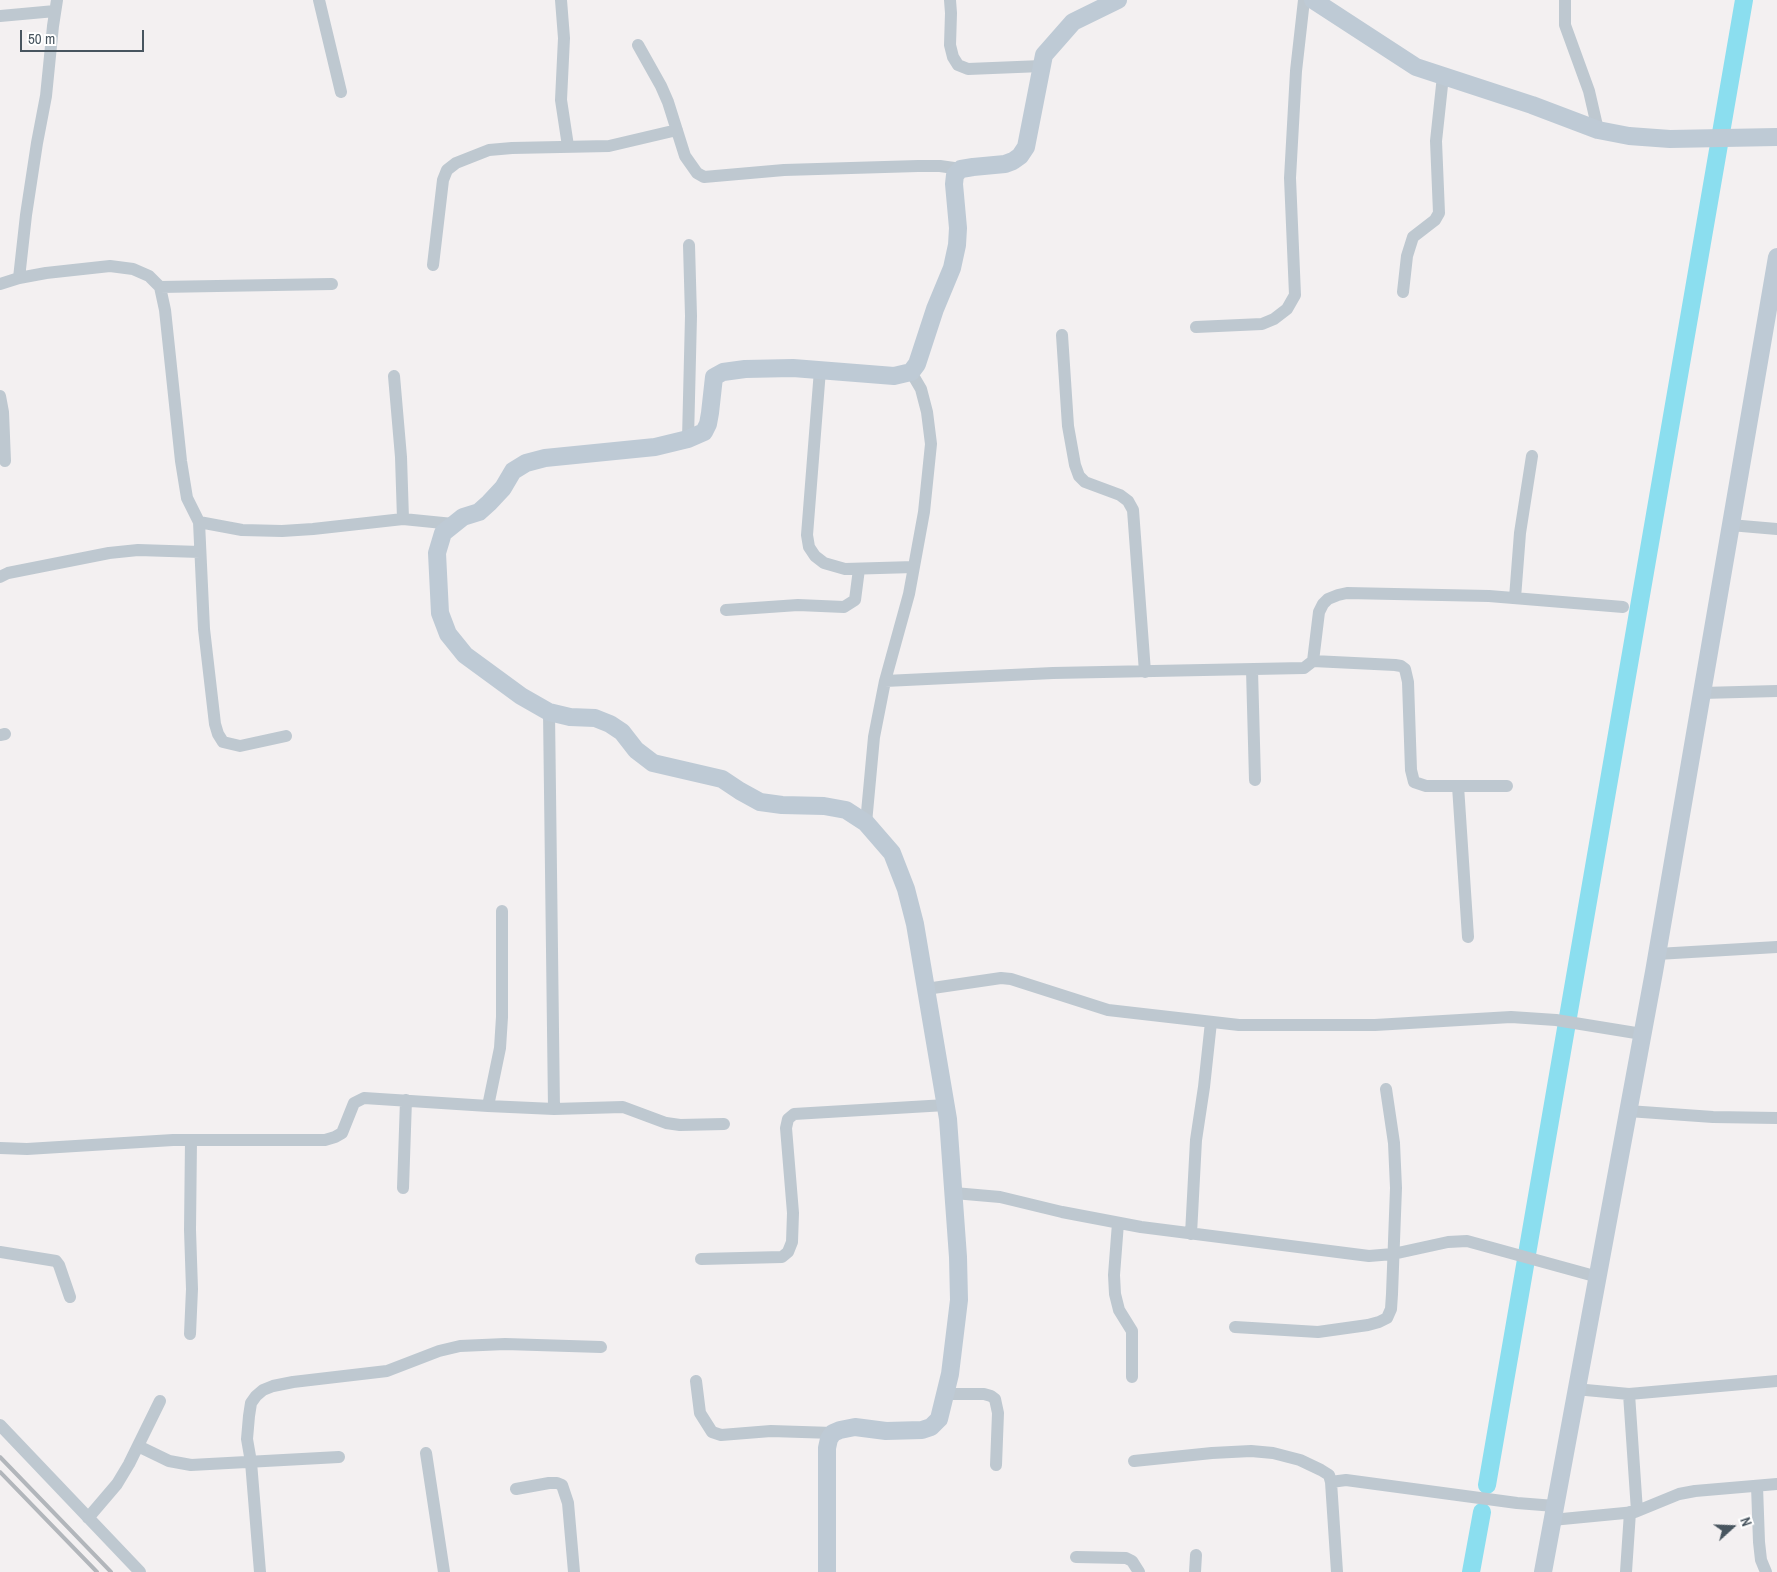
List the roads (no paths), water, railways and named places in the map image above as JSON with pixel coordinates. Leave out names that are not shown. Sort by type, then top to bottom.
[{"type":"street","points":[[319,0],[341,92]]},
{"type":"street","points":[[561,0],[564,38],[561,100],[568,146]]},
{"type":"street","points":[[950,0],[950,45],[953,57],[958,65],[968,70],[1042,66]]},
{"type":"street","points":[[638,45],[661,86],[685,156],[697,173],[704,177],[784,170],[918,166],[940,166],[961,170],[1005,164],[1020,156],[1026,147],[1044,55],[1073,22],[1118,0]]},
{"type":"street","points":[[1196,326],[1262,324],[1274,319],[1287,309],[1295,296],[1290,178],[1296,71],[1304,0]]},
{"type":"street","points":[[1313,0],[1416,67],[1532,105],[1598,130],[1629,136],[1670,139],[1774,138]]},
{"type":"street","points":[[1565,0],[1565,25],[1589,92],[1598,130]]},
{"type":"street","points":[[0,16],[56,5],[46,96],[26,215],[19,278]]},
{"type":"street","points":[[1403,292],[1407,256],[1413,237],[1434,220],[1439,213],[1436,141],[1443,76]]},
{"type":"street","points":[[433,265],[443,180],[447,170],[456,163],[489,150],[609,146],[677,130]]},
{"type":"street","points":[[696,1381],[700,1413],[712,1432],[721,1435],[771,1431],[833,1433],[855,1427],[886,1431],[922,1430],[931,1427],[939,1420],[950,1374],[959,1300],[954,1193],[946,1105],[915,924],[906,889],[892,853],[866,823],[846,810],[824,806],[782,805],[760,802],[722,778],[653,763],[636,750],[622,732],[610,724],[595,718],[570,717],[549,712],[521,696],[466,655],[448,634],[440,613],[437,553],[444,534],[453,524],[480,512],[503,488],[513,472],[526,463],[545,458],[655,448],[688,439],[704,432],[710,413],[714,377],[723,372],[745,369],[820,370],[894,376],[911,372],[917,364],[935,309],[952,268],[957,245],[958,228],[954,184],[955,175],[961,170]]},
{"type":"street","points":[[688,439],[691,316],[689,245]]},
{"type":"street","points":[[1543,1572],[1575,1389],[1598,1277],[1657,954],[1777,257]]},
{"type":"street","points":[[0,284],[46,273],[110,266],[133,269],[149,276],[160,287],[166,310],[181,461],[188,498],[199,522],[204,629],[215,724],[218,734],[224,742],[240,746],[286,736]]},
{"type":"street","points":[[160,287],[332,284]]},
{"type":"street","points":[[1062,335],[1068,426],[1075,465],[1079,476],[1085,482],[1120,495],[1128,501],[1132,510],[1145,672]]},
{"type":"street","points":[[820,370],[807,535],[809,547],[815,556],[824,563],[844,569],[914,567]]},
{"type":"street","points":[[866,823],[874,737],[885,680],[909,594],[924,512],[931,444],[927,412],[921,388],[911,372]]},
{"type":"street","points":[[394,376],[401,456],[403,519]]},
{"type":"street","points":[[0,396],[3,412],[6,461]]},
{"type":"street","points":[[1515,598],[1520,533],[1532,456]]},
{"type":"street","points":[[199,522],[242,530],[282,531],[313,530],[403,519],[453,524]]},
{"type":"street","points":[[1730,525],[1777,528]]},
{"type":"street","points":[[0,577],[109,553],[138,550],[200,552]]},
{"type":"street","points":[[726,610],[798,605],[844,607],[855,600],[860,569]]},
{"type":"street","points":[[1313,661],[1319,612],[1328,599],[1338,594],[1515,598],[1623,607]]},
{"type":"street","points":[[885,680],[1053,673],[1304,668],[1313,661],[1401,666],[1405,669],[1408,682],[1410,770],[1414,782],[1426,786],[1508,786]]},
{"type":"street","points":[[1252,670],[1255,780]]},
{"type":"street","points":[[1702,693],[1777,691]]},
{"type":"street","points":[[549,712],[554,1109]]},
{"type":"street","points":[[1458,786],[1468,937]]},
{"type":"street","points":[[488,1106],[500,1048],[502,1017],[502,911]]},
{"type":"street","points":[[1657,954],[1777,947]]},
{"type":"street","points":[[926,989],[1001,978],[1019,981],[1108,1010],[1240,1025],[1375,1025],[1511,1017],[1556,1020],[1642,1034]]},
{"type":"street","points":[[1192,1234],[1196,1140],[1211,1022]]},
{"type":"street","points":[[1236,1327],[1318,1332],[1380,1322],[1387,1318],[1391,1309],[1396,1188],[1395,1162],[1386,1090]]},
{"type":"street","points":[[0,1148],[26,1149],[191,1140],[325,1140],[335,1138],[342,1133],[354,1103],[364,1098],[554,1109],[623,1107],[666,1123],[680,1125],[724,1124]]},
{"type":"street","points":[[403,1188],[406,1100]]},
{"type":"street","points":[[701,1259],[782,1257],[788,1252],[792,1242],[793,1212],[786,1128],[788,1119],[794,1114],[946,1105]]},
{"type":"street","points":[[1628,1111],[1713,1117],[1777,1118]]},
{"type":"street","points":[[190,1334],[192,1289],[190,1230],[191,1140]]},
{"type":"street","points":[[954,1193],[1000,1197],[1118,1223],[1369,1256],[1393,1254],[1448,1242],[1467,1241],[1598,1277]]},
{"type":"street","points":[[1118,1223],[1114,1275],[1115,1294],[1119,1310],[1132,1331],[1132,1377]]},
{"type":"street","points":[[0,1252],[56,1261],[70,1297]]},
{"type":"street","points":[[260,1572],[251,1462],[247,1439],[252,1404],[256,1396],[263,1390],[273,1386],[386,1372],[439,1351],[460,1346],[505,1344],[601,1347]]},
{"type":"street","points":[[1575,1389],[1629,1394],[1777,1381]]},
{"type":"street","points":[[946,1394],[984,1394],[995,1399],[998,1413],[996,1464]]},
{"type":"street","points":[[1626,1572],[1634,1512],[1629,1394]]},
{"type":"street","points":[[88,1518],[116,1484],[138,1446],[160,1401]]},
{"type":"street","points":[[0,1424],[140,1572]]},
{"type":"street","points":[[827,1572],[827,1448],[833,1433]]},
{"type":"street","points":[[138,1446],[170,1460],[191,1465],[340,1457]]},
{"type":"street","points":[[1134,1461],[1251,1451],[1273,1453],[1300,1460],[1321,1470],[1329,1475],[1331,1482],[1337,1572]]},
{"type":"street","points":[[426,1453],[444,1572]]},
{"type":"street","points":[[1331,1482],[1346,1480],[1517,1503],[1553,1513],[1634,1512],[1679,1494],[1777,1484]]},
{"type":"street","points":[[516,1489],[548,1483],[557,1483],[562,1486],[568,1503],[574,1572]]},
{"type":"street","points":[[1757,1486],[1759,1542],[1761,1560],[1766,1572]]},
{"type":"street","points":[[1196,1555],[1196,1572]]},
{"type":"street","points":[[1076,1557],[1126,1558],[1132,1561],[1139,1572]]},
{"type":"waterway","points":[[1487,1485],[1744,0]]},
{"type":"waterway","points":[[1471,1572],[1482,1512]]},
{"type":"railway","points":[[0,1457],[111,1572]]},
{"type":"railway","points":[[0,1472],[97,1572]]}]
